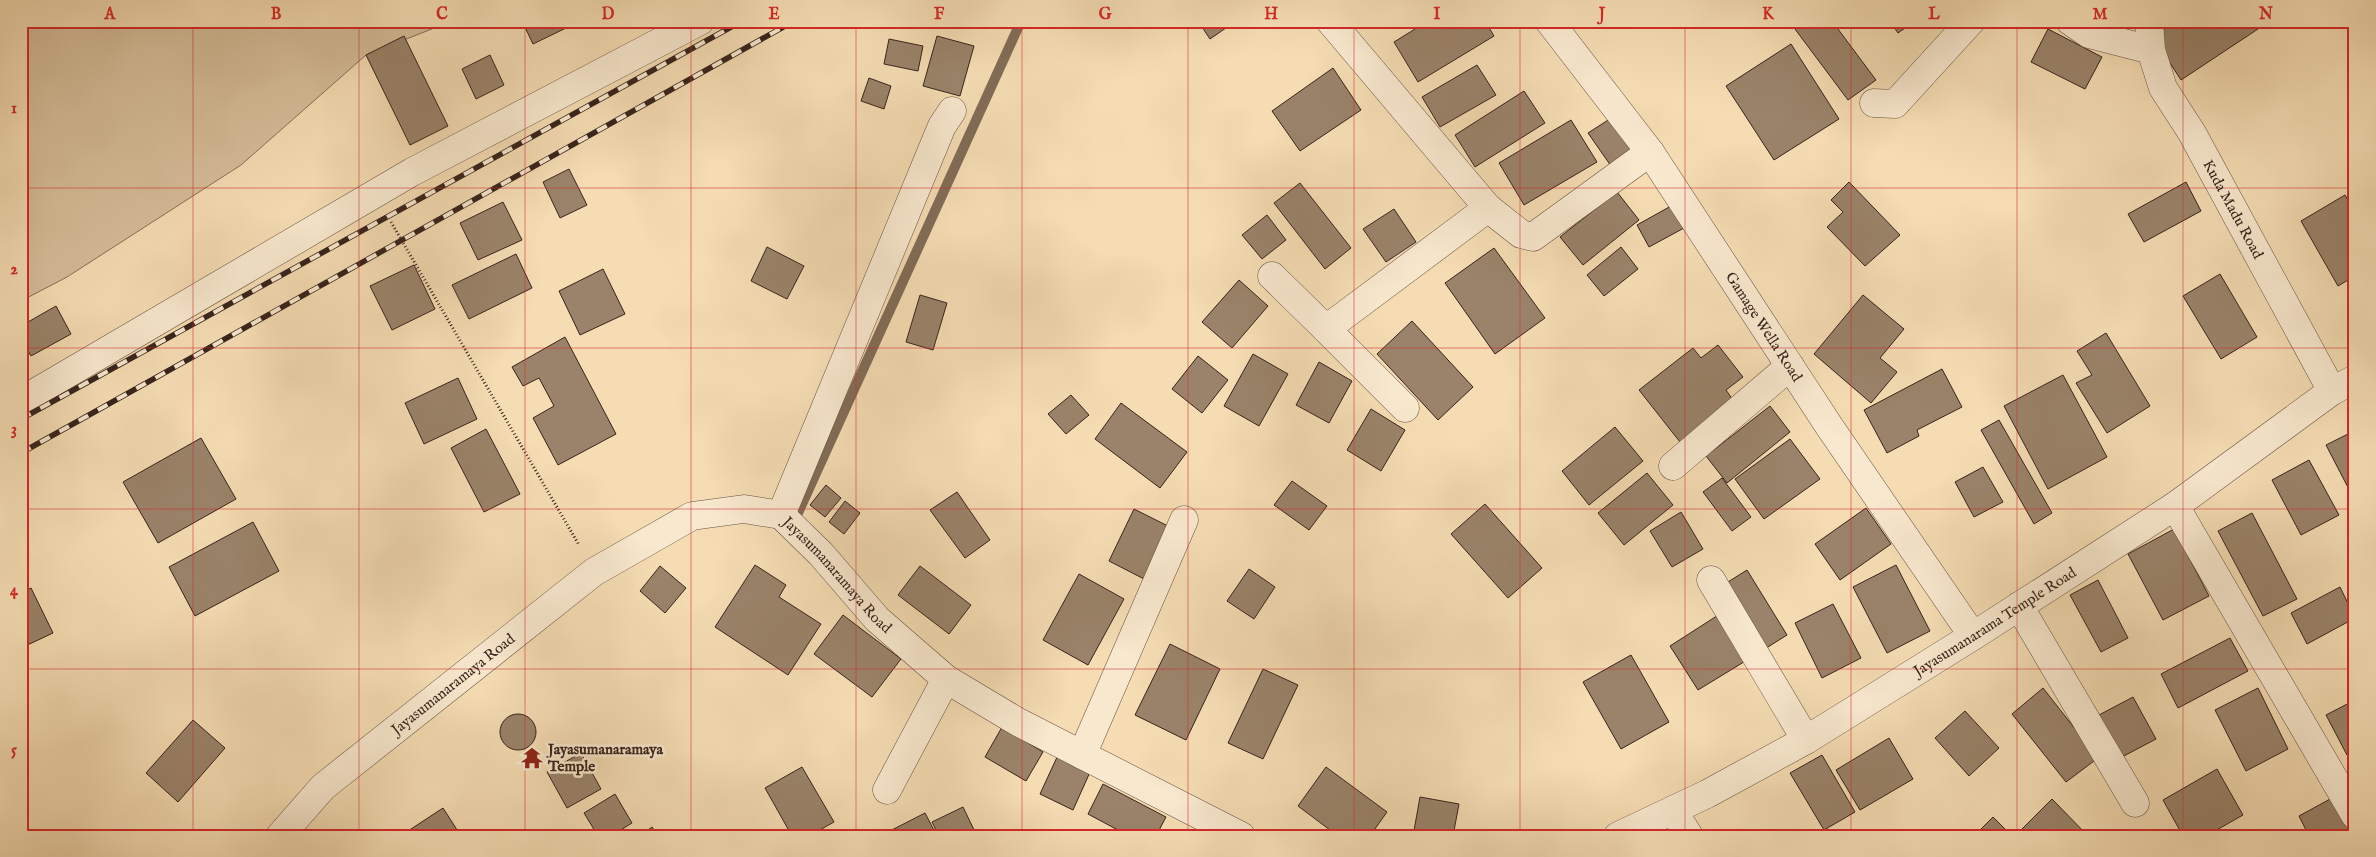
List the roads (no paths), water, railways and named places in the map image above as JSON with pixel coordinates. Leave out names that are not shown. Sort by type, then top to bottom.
[{"type":"street","points":[[21,402],[374,194],[700,21]]},
{"type":"street","points":[[1330,21],[1488,208],[1521,234],[1533,237],[1650,152]]},
{"type":"street","points":[[1874,103],[1896,104],[1971,21]]},
{"type":"street","points":[[2070,21],[2089,34],[2151,50]]},
{"type":"street","name":"Kuda Madu Road","points":[[2149,21],[2151,50],[2163,88],[2343,385]]},
{"type":"street","name":"Gamage Wella Road","points":[[1559,25],[1650,152],[1790,366],[1973,636]]},
{"type":"street","points":[[782,515],[942,126],[952,110]]},
{"type":"street","points":[[1326,329],[1488,208]]},
{"type":"street","points":[[1272,276],[1405,408]]},
{"type":"street","points":[[1673,466],[1790,366]]},
{"type":"street","name":"Jayasumanarama Temple Road","points":[[1618,836],[1673,810],[1806,740],[1973,636],[2175,506],[2343,385]]},
{"type":"street","points":[[2175,506],[2355,815]]},
{"type":"street","name":"Jayasumanaramaya Road","points":[[280,836],[323,786],[594,572],[692,516],[744,509],[782,515],[821,554],[877,619],[946,679],[1018,722],[1238,835]]},
{"type":"street","points":[[1082,755],[1184,520]]},
{"type":"street","points":[[1711,580],[1806,740]]},
{"type":"street","points":[[2019,606],[2135,803]]},
{"type":"street","points":[[887,790],[946,679]]},
{"type":"street","points":[[1673,810],[1689,836]]},
{"type":"waterway","points":[[798,513],[1021,21]]},
{"type":"railway","points":[[21,419],[742,21]]},
{"type":"railway","points":[[21,453],[794,21]]},
{"type":"place","name":"Jayasumanaramaya Temple","points":[[532,758]]}]
